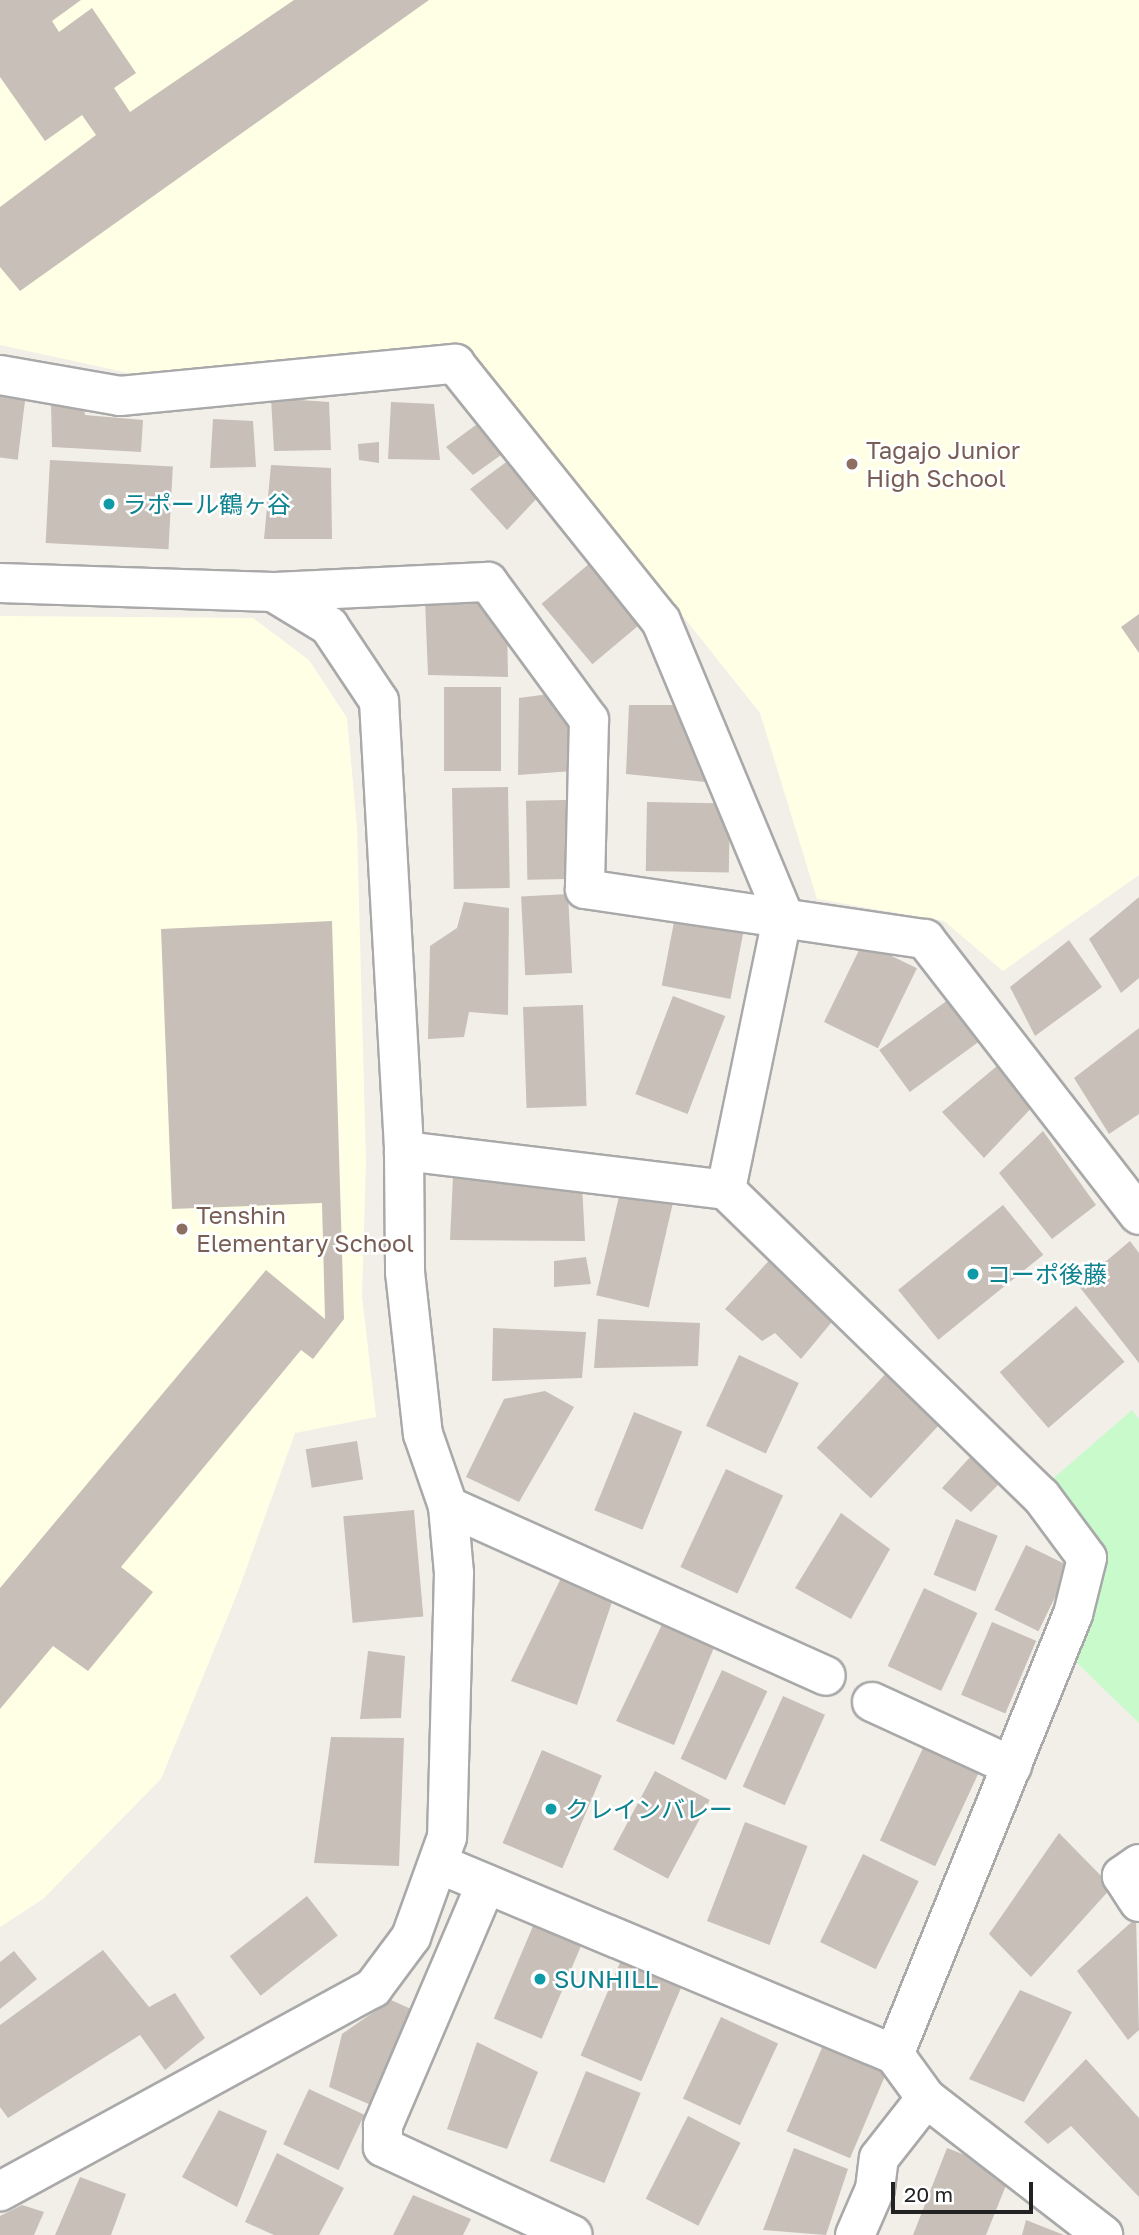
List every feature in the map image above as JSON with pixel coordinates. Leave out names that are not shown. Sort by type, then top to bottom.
[{"type":"street","points":[[0,375],[120,396],[455,364],[661,621],[783,914],[726,1190]]},
{"type":"street","points":[[0,583],[274,592],[488,582],[589,720],[585,889],[783,914],[925,939],[1139,1215]]},
{"type":"street","points":[[0,2191],[373,1988],[411,1937],[447,1837],[452,1642],[448,1506],[423,1434],[405,1272],[404,1151],[379,701],[329,625],[274,592]]},
{"type":"street","points":[[404,1151],[726,1190],[1041,1496],[1087,1558],[1073,1614],[894,2054]]},
{"type":"street","points":[[448,1506],[826,1676]]},
{"type":"street","points":[[872,1702],[1012,1766]]},
{"type":"street","points":[[439,1864],[894,2054],[926,2098],[1102,2235]]},
{"type":"street","points":[[1139,1864],[1122,1876],[1139,1902]]},
{"type":"street","points":[[486,1884],[383,2126],[383,2147],[573,2235]]},
{"type":"street","points":[[855,2235],[875,2189],[879,2158],[926,2098]]},
{"type":"shaded area","name":"Tagajo Junior High School","points":[[0,0],[1139,0],[1139,875],[1003,971],[944,921],[817,899],[760,713],[469,347],[147,377],[0,345]]},
{"type":"shaded area","name":"Tenshin Elementary School","points":[[0,616],[253,618],[309,660],[347,718],[357,827],[366,1161],[362,1296],[376,1417],[295,1433],[239,1589],[161,1779],[43,1899],[0,1927]]},
{"type":"green space","points":[[1132,1410],[1139,1419],[1139,1723],[1077,1663],[1087,1623],[1047,1484]]},
{"type":"building","points":[[0,0],[81,0],[52,21],[59,32],[92,8],[136,73],[114,88],[130,112],[294,0],[429,0],[20,291],[0,267],[0,207],[96,135],[82,115],[45,141],[0,77]]},
{"type":"building","points":[[0,391],[26,394],[18,460],[0,457]]},
{"type":"building","points":[[271,398],[329,402],[331,450],[274,451]]},
{"type":"building","points":[[51,401],[83,401],[85,415],[143,420],[141,452],[52,447]]},
{"type":"building","points":[[391,402],[434,404],[440,460],[388,459]]},
{"type":"building","points":[[213,419],[253,421],[256,467],[210,468]]},
{"type":"building","points":[[484,419],[508,450],[473,475],[446,447]]},
{"type":"building","points":[[379,442],[379,463],[359,460],[358,444]]},
{"type":"building","name":"ラポール鶴ヶ谷","points":[[50,460],[173,466],[168,549],[46,543]]},
{"type":"building","points":[[509,460],[539,496],[507,530],[470,489]]},
{"type":"building","points":[[271,465],[331,468],[332,539],[264,539]]},
{"type":"building","points":[[596,558],[647,619],[592,664],[542,604]]},
{"type":"building","points":[[473,597],[507,625],[508,677],[428,675],[425,600]]},
{"type":"building","points":[[1139,614],[1139,653],[1121,627]]},
{"type":"building","points":[[444,687],[501,687],[501,771],[444,771]]},
{"type":"building","points":[[549,694],[577,717],[573,771],[518,775],[519,698]]},
{"type":"building","points":[[629,705],[685,705],[706,782],[626,774]]},
{"type":"building","points":[[508,787],[510,888],[454,889],[452,788]]},
{"type":"building","points":[[567,800],[568,879],[527,880],[526,801]]},
{"type":"building","points":[[647,802],[730,803],[729,872],[646,871]]},
{"type":"building","points":[[568,894],[572,973],[525,975],[521,896]]},
{"type":"building","points":[[1139,897],[1139,978],[1121,993],[1089,939]]},
{"type":"building","points":[[464,902],[509,908],[508,1015],[469,1012],[464,1037],[428,1039],[430,946],[457,928]]},
{"type":"building","points":[[676,912],[745,925],[730,999],[662,986]]},
{"type":"building","points":[[332,921],[344,1319],[313,1359],[301,1350],[121,1567],[153,1592],[88,1671],[53,1646],[0,1709],[0,1588],[266,1270],[325,1319],[322,1203],[172,1209],[161,929]]},
{"type":"building","points":[[1069,940],[1102,987],[1035,1036],[1010,987]]},
{"type":"building","points":[[863,942],[917,968],[878,1048],[824,1022]]},
{"type":"building","points":[[673,996],[725,1016],[688,1114],[635,1094]]},
{"type":"building","points":[[952,997],[983,1039],[910,1092],[879,1050]]},
{"type":"building","points":[[583,1005],[587,1106],[527,1108],[523,1007]]},
{"type":"building","points":[[1139,1028],[1139,1114],[1109,1134],[1074,1078]]},
{"type":"building","points":[[1003,1061],[1037,1102],[984,1158],[942,1112]]},
{"type":"building","points":[[1043,1131],[1096,1205],[1052,1239],[999,1173]]},
{"type":"building","points":[[453,1176],[582,1185],[585,1241],[450,1240]]},
{"type":"building","points":[[620,1192],[673,1204],[649,1307],[596,1295]]},
{"type":"building","name":"コーポ後藤","points":[[1003,1205],[1043,1255],[938,1340],[898,1290]]},
{"type":"building","points":[[1130,1241],[1139,1253],[1139,1363],[1078,1285]]},
{"type":"building","points":[[774,1255],[836,1317],[801,1359],[775,1333],[762,1341],[725,1309]]},
{"type":"building","points":[[586,1257],[591,1284],[554,1287],[554,1261]]},
{"type":"building","points":[[1076,1306],[1125,1362],[1048,1428],[1000,1372]]},
{"type":"building","points":[[598,1319],[700,1323],[698,1366],[594,1368]]},
{"type":"building","points":[[493,1328],[586,1332],[582,1378],[492,1381]]},
{"type":"building","points":[[739,1355],[799,1383],[766,1454],[706,1426]]},
{"type":"building","points":[[891,1368],[945,1418],[871,1498],[817,1448]]},
{"type":"building","points":[[545,1391],[574,1407],[519,1502],[466,1477],[504,1399]]},
{"type":"building","points":[[634,1412],[682,1431],[643,1530],[594,1510]]},
{"type":"building","points":[[357,1441],[363,1480],[312,1488],[306,1449]]},
{"type":"building","points":[[971,1456],[1003,1480],[971,1512],[942,1488]]},
{"type":"building","points":[[726,1469],[783,1496],[737,1594],[680,1567]]},
{"type":"building","points":[[414,1510],[423,1617],[353,1623],[343,1516]]},
{"type":"building","points":[[841,1513],[890,1549],[851,1619],[795,1588]]},
{"type":"building","points":[[956,1519],[998,1536],[975,1591],[934,1575]]},
{"type":"building","points":[[1026,1545],[1070,1566],[1038,1631],[994,1610]]},
{"type":"building","points":[[561,1578],[612,1602],[577,1705],[511,1681]]},
{"type":"building","points":[[924,1588],[977,1613],[941,1691],[888,1666]]},
{"type":"building","points":[[665,1618],[715,1645],[674,1745],[616,1721]]},
{"type":"building","points":[[992,1622],[1036,1641],[1005,1713],[961,1695]]},
{"type":"building","points":[[368,1651],[405,1656],[401,1718],[360,1719]]},
{"type":"building","points":[[722,1670],[767,1691],[726,1780],[681,1759]]},
{"type":"building","points":[[783,1696],[825,1715],[785,1805],[743,1786]]},
{"type":"building","points":[[331,1737],[404,1738],[399,1866],[314,1863]]},
{"type":"building","points":[[923,1748],[978,1774],[935,1866],[880,1840]]},
{"type":"building","name":"クレインバレー","points":[[542,1750],[602,1775],[562,1868],[503,1843]]},
{"type":"building","points":[[655,1771],[710,1800],[668,1879],[613,1850]]},
{"type":"building","points":[[745,1822],[808,1846],[770,1945],[707,1921]]},
{"type":"building","points":[[1059,1833],[1112,1887],[1031,1977],[989,1934]]},
{"type":"building","points":[[863,1854],[919,1881],[876,1969],[820,1942]]},
{"type":"building","points":[[307,1896],[338,1935],[261,1996],[230,1956]]},
{"type":"building","points":[[1136,1918],[1139,2030],[1128,2040],[1077,1971]]},
{"type":"building","name":"SUNHILL","points":[[536,1919],[584,1939],[542,2039],[494,2018]]},
{"type":"building","points":[[103,1950],[149,2007],[175,1993],[205,2038],[165,2070],[140,2035],[8,2118],[0,2107],[0,2025]]},
{"type":"building","points":[[14,1951],[37,1979],[0,2009],[0,1962]]},
{"type":"building","points":[[622,1958],[683,1984],[641,2081],[581,2056]]},
{"type":"building","points":[[1020,1990],[1072,2012],[1024,2102],[969,2079]]},
{"type":"building","points":[[391,2000],[411,2009],[371,2105],[329,2087],[342,2034]]},
{"type":"building","points":[[721,2017],[778,2044],[740,2125],[683,2099]]},
{"type":"building","points":[[477,2042],[538,2072],[507,2149],[447,2129]]},
{"type":"building","points":[[824,2043],[888,2070],[850,2158],[786,2131]]},
{"type":"building","points":[[1086,2059],[1139,2118],[1139,2197],[1071,2126],[1048,2144],[1024,2122]]},
{"type":"building","points":[[586,2071],[641,2093],[604,2183],[550,2161]]},
{"type":"building","points":[[309,2089],[364,2115],[339,2170],[283,2144]]},
{"type":"building","points":[[219,2110],[267,2131],[237,2207],[182,2177]]},
{"type":"building","points":[[688,2116],[741,2143],[698,2226],[646,2199]]},
{"type":"building","points":[[794,2148],[848,2169],[826,2235],[763,2230]]},
{"type":"building","points":[[947,2148],[1011,2173],[986,2235],[913,2235]]},
{"type":"building","points":[[277,2153],[344,2188],[319,2235],[274,2235],[245,2222]]},
{"type":"building","points":[[80,2177],[126,2194],[111,2235],[55,2235]]},
{"type":"building","points":[[413,2195],[471,2219],[463,2235],[393,2235]]},
{"type":"building","points":[[22,2205],[44,2212],[34,2235],[0,2235],[0,2216]]},
{"type":"building","points":[[1026,2220],[1064,2235],[1022,2235]]},
{"type":"place","name":"Tagajo Junior High School","points":[[852,464]]},
{"type":"place","name":"ラポール鶴ヶ谷","points":[[109,504]]},
{"type":"place","name":"Tenshin Elementary School","points":[[182,1229]]},
{"type":"place","name":"コーポ後藤","points":[[973,1274]]},
{"type":"place","name":"クレインバレー","points":[[551,1809]]},
{"type":"place","name":"SUNHILL","points":[[540,1979]]}]
